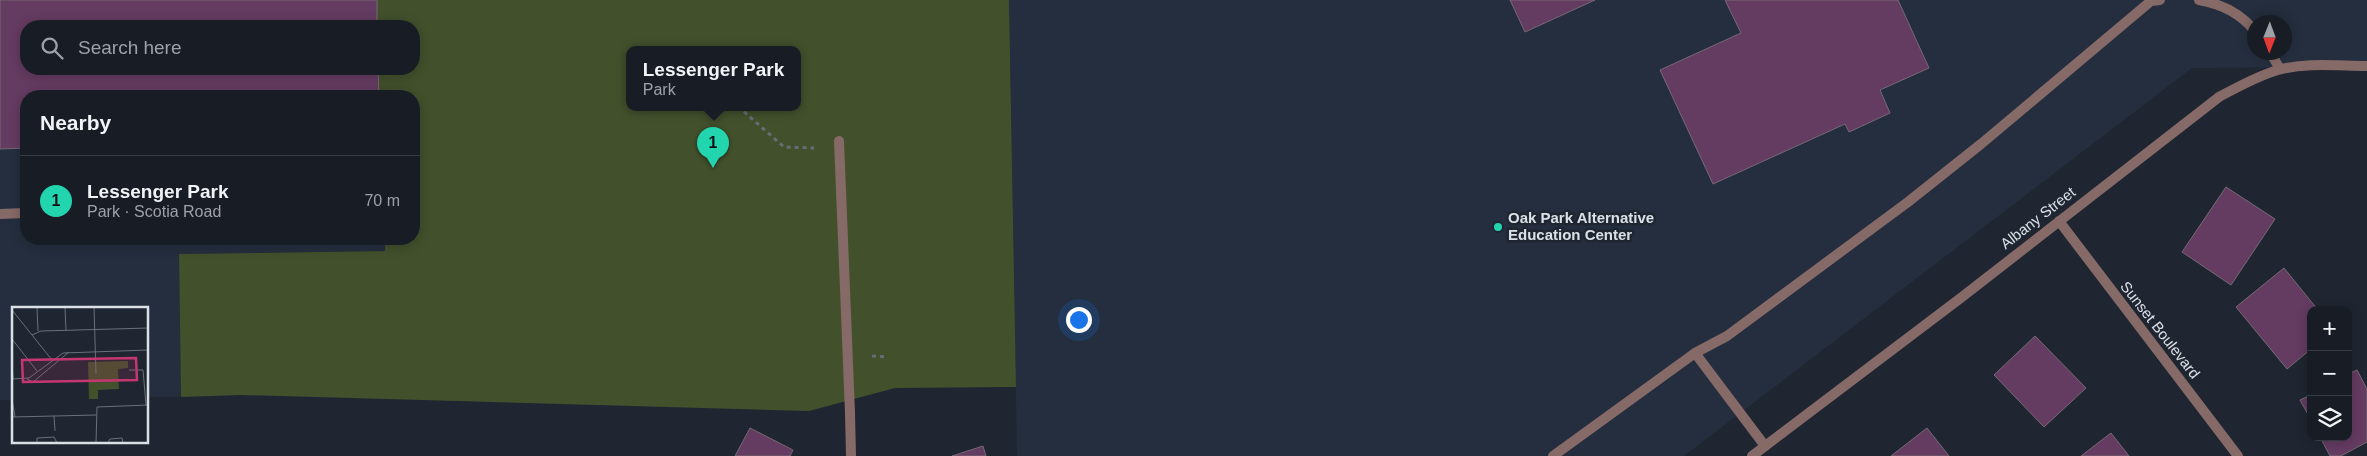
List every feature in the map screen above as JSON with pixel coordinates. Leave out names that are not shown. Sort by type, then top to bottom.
[{"type":"street","points":[[1553,456],[1696,353],[1727,336],[1908,202],[1981,144],[2152,1],[2160,0]]},
{"type":"street","points":[[2199,0],[2215,3],[2243,17],[2247,22]]},
{"type":"street","points":[[2275,60],[2280,69]]},
{"type":"street","name":"Albany Street","points":[[1752,456],[1765,450],[2219,97],[2242,84],[2280,69],[2303,66],[2367,66]]},
{"type":"street","points":[[839,144],[851,456]]},
{"type":"street","points":[[0,214],[20,214]]},
{"type":"street","name":"Sunset Boulevard","points":[[2059,221],[2238,456]]},
{"type":"street","points":[[1696,353],[1765,450]]},
{"type":"path","points":[[743,111],[784,147],[839,144]]},
{"type":"shaded area","points":[[0,0],[377,0],[377,20],[20,20],[20,75],[378,75],[379,90],[20,90],[20,245],[385,245],[385,251],[179,254],[181,397],[149,397],[149,307],[12,307],[12,400],[0,400]]},
{"type":"shaded area","name":"Oak Park Alternative Education Center","points":[[1009,0],[2367,0],[2367,67],[2192,68],[1684,456],[1017,456]]},
{"type":"green space","points":[[377,0],[1009,0],[1016,387],[895,388],[809,411],[241,395],[181,397],[179,254],[385,251],[385,245],[420,245],[420,90],[379,90],[378,75],[420,75],[420,20],[377,20]]},
{"type":"building","points":[[0,0],[377,0],[377,20],[20,20],[20,75],[378,75],[379,90],[20,90],[20,148],[0,149]]},
{"type":"building","points":[[1510,0],[1595,0],[1525,32]]},
{"type":"building","points":[[1725,0],[1898,0],[1929,68],[1880,90],[1890,113],[1849,132],[1845,124],[1713,184],[1660,70],[1741,33]]},
{"type":"building","points":[[2226,187],[2275,219],[2231,285],[2182,252]]},
{"type":"building","points":[[2284,268],[2315,306],[2307,306],[2307,352],[2287,369],[2236,307]]},
{"type":"building","points":[[2035,336],[2086,388],[2044,427],[1994,375]]},
{"type":"building","points":[[2357,370],[2367,389],[2367,442],[2341,456],[2330,456],[2322,441],[2352,441],[2352,372]]},
{"type":"building","points":[[2307,397],[2307,413],[2300,400]]},
{"type":"building","points":[[750,428],[793,450],[790,456],[735,456]]},
{"type":"building","points":[[1927,428],[1949,456],[1891,456]]},
{"type":"building","points":[[2111,433],[2129,456],[2081,456]]},
{"type":"building","points":[[983,446],[986,456],[952,456]]},
{"type":"place","name":"Lessenger Park","points":[[713,168]]},
{"type":"place","name":"Oak Park Alternative Education Center","points":[[1498,227]]}]
